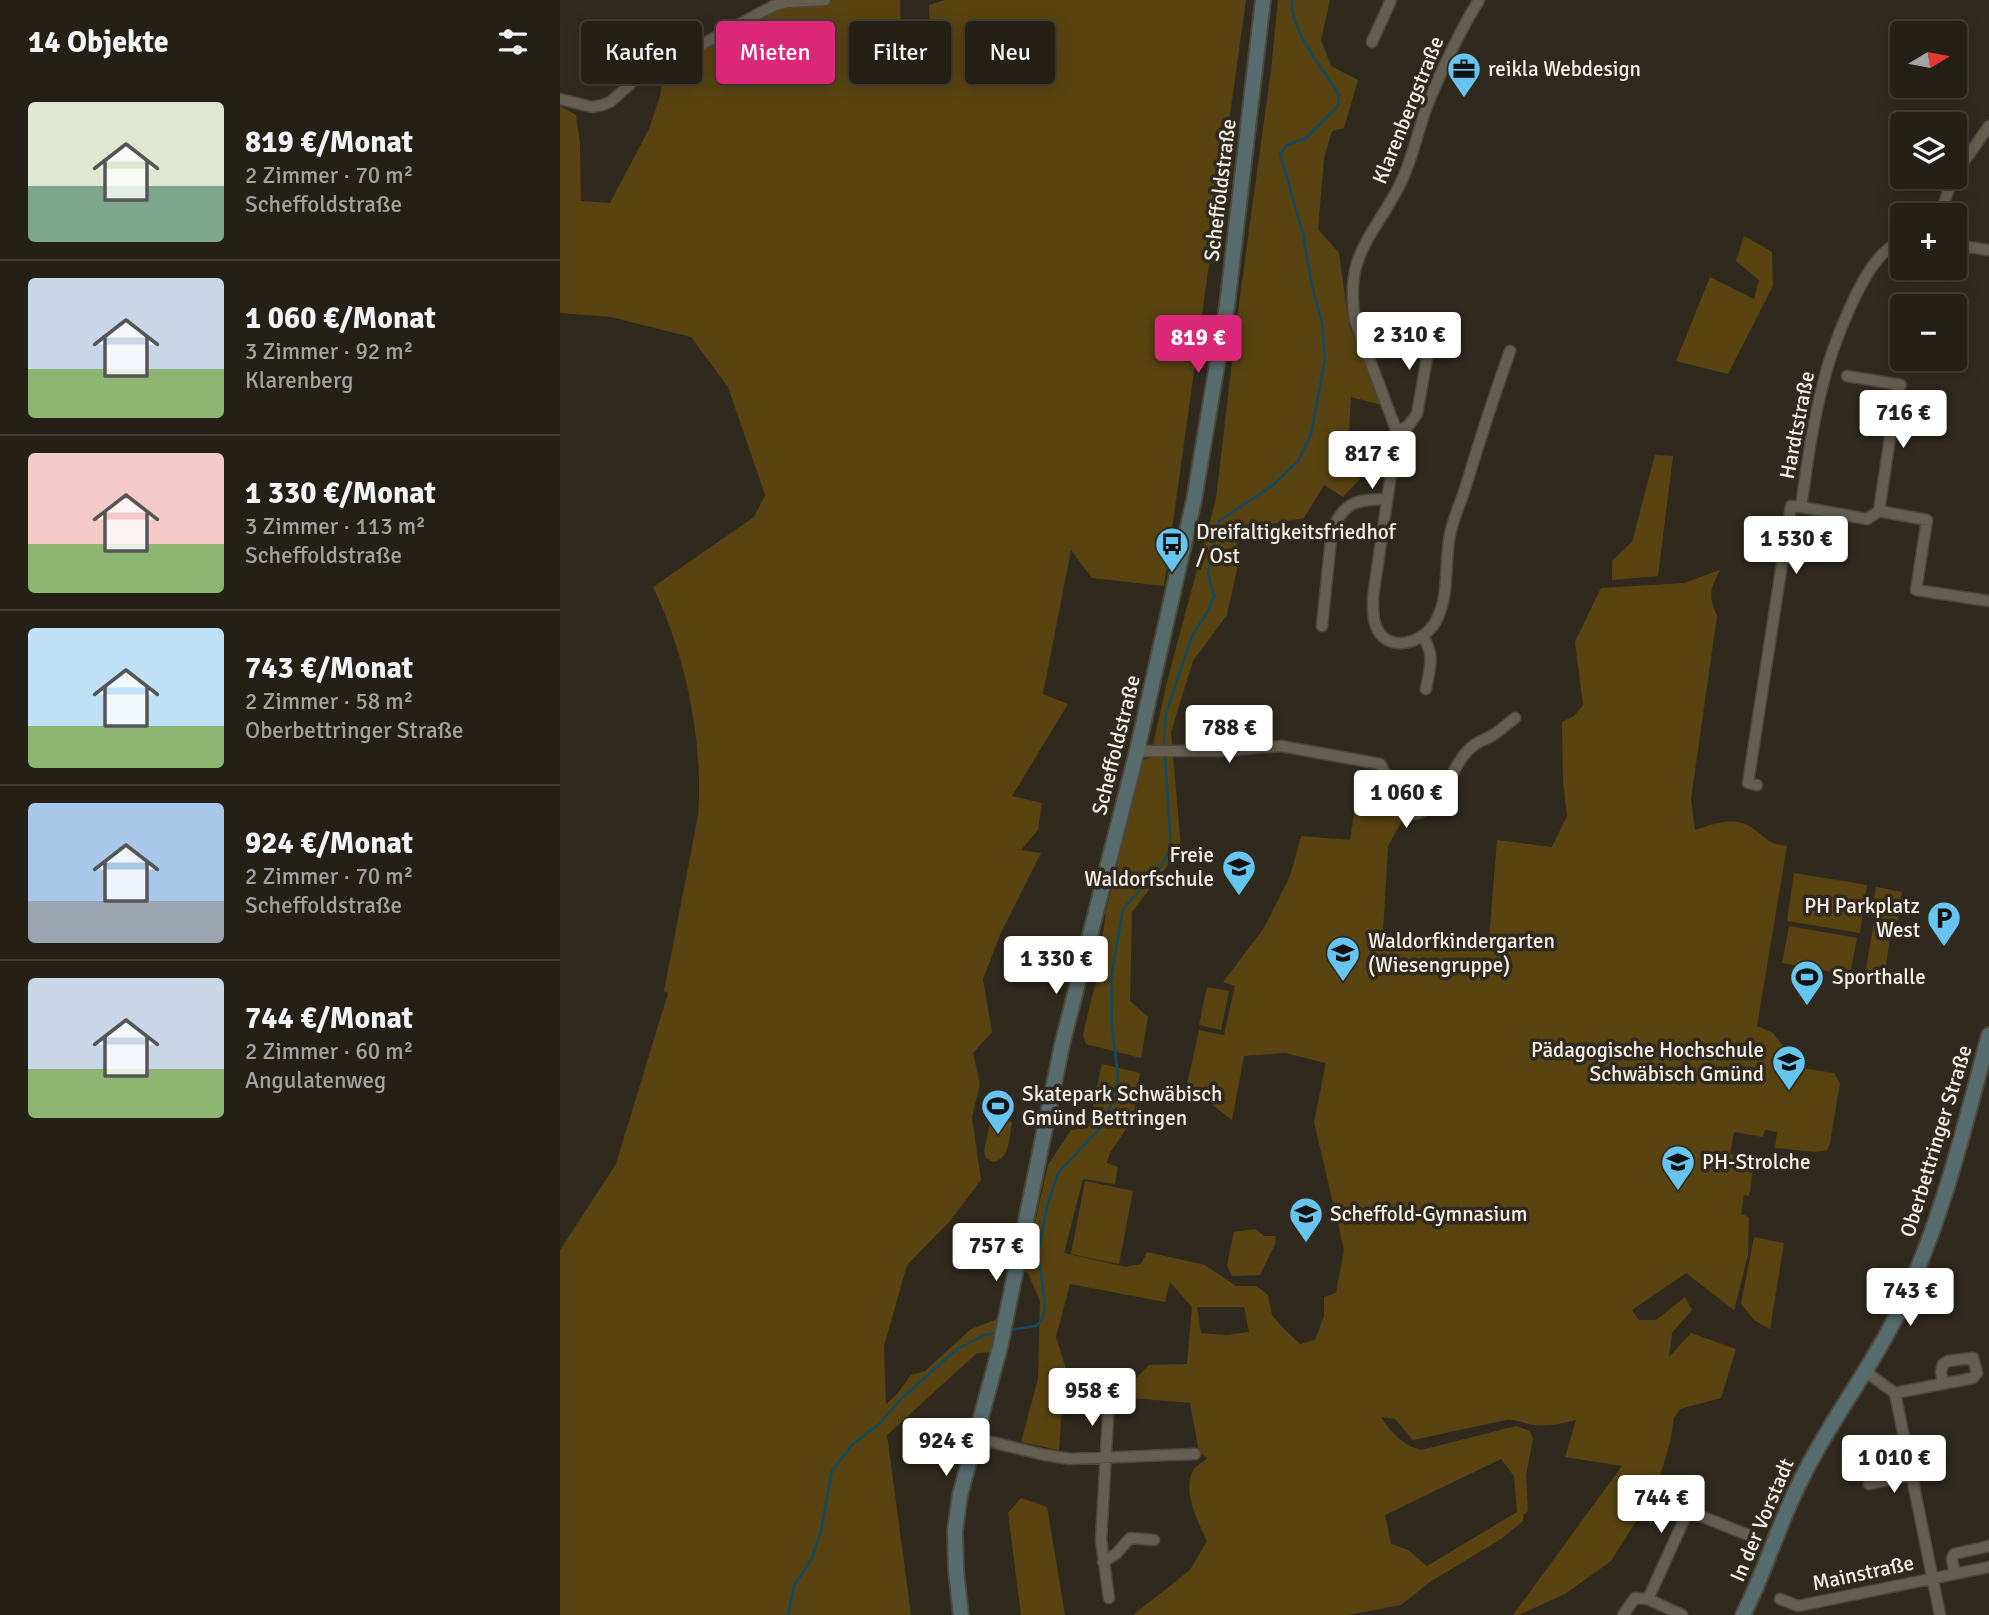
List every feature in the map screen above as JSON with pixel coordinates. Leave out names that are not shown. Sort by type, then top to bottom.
[{"type":"main road","name":"Scheffoldstraße","points":[[961,1615],[955,1531],[960,1495],[1006,1322],[1062,1045],[1142,751],[1206,436],[1227,306],[1263,0]]},
{"type":"main road","name":"Oberbettringer Straße","points":[[1866,1372],[1901,1306],[1929,1240],[1961,1139],[1989,1035]]},
{"type":"main road","name":"In der Vorstadt","points":[[1744,1615],[1801,1480],[1824,1436],[1866,1372]]},
{"type":"street","points":[[560,99],[592,107],[602,106],[648,68],[699,46],[773,6],[788,2],[825,0]]},
{"type":"street","points":[[1372,41],[1391,0]]},
{"type":"street","name":"Klarenbergstraße","points":[[1397,432],[1355,321],[1352,302],[1355,275],[1362,249],[1392,201],[1405,174],[1426,108],[1450,51],[1479,0]]},
{"type":"street","points":[[1967,157],[1989,126]]},
{"type":"street","name":"Hardtstraße","points":[[1757,785],[1748,783],[1791,506],[1801,507],[1821,394],[1835,345],[1858,292],[1876,261],[1890,247]]},
{"type":"street","points":[[1967,247],[1989,250]]},
{"type":"street","points":[[1433,323],[1417,414],[1408,426],[1397,432],[1372,615],[1376,627],[1384,637],[1395,642],[1406,643],[1423,636],[1437,621],[1444,598],[1450,534],[1510,351]]},
{"type":"street","points":[[1847,376],[1900,385],[1879,511]]},
{"type":"street","points":[[1322,626],[1332,529],[1348,505],[1362,500],[1386,499]]},
{"type":"street","points":[[1801,507],[1867,519],[1879,511],[1927,520],[1916,590],[1989,601]]},
{"type":"street","points":[[1423,636],[1431,651],[1426,689]]},
{"type":"street","points":[[1142,751],[1280,746],[1380,764],[1387,775],[1392,800],[1401,814],[1414,816],[1433,805],[1443,794],[1456,768],[1472,747],[1515,718]]},
{"type":"street","points":[[1866,1372],[1895,1392],[1940,1615]]},
{"type":"street","points":[[1895,1392],[1943,1384]]},
{"type":"street","points":[[1108,1401],[1101,1539],[1109,1598]]},
{"type":"street","points":[[975,1438],[1070,1459],[1195,1454]]},
{"type":"street","points":[[1869,1485],[1913,1475]]},
{"type":"street","points":[[1648,1599],[1688,1511],[1753,1537]]},
{"type":"street","points":[[1103,1562],[1116,1554],[1130,1538],[1154,1540]]},
{"type":"street","points":[[1955,1574],[1952,1559],[1954,1554],[1989,1546]]},
{"type":"street","name":"Mainstraße","points":[[1780,1599],[1799,1610],[1989,1567]]},
{"type":"street","points":[[1623,1615],[1635,1598],[1648,1599],[1682,1615]]},
{"type":"shaded area","points":[[832,0],[900,0],[901,21],[849,21],[849,84],[951,84],[951,21],[930,21],[929,5],[945,0],[1246,0],[1164,586],[1092,578],[1071,550],[1043,694],[1068,704],[1012,796],[1042,803],[1038,830],[1021,850],[1041,853],[1000,935],[983,979],[992,1032],[973,1053],[980,1084],[972,1117],[981,1180],[950,1221],[907,1265],[884,1346],[886,1404],[911,1375],[925,1371],[971,1329],[1000,1318],[992,1352],[977,1353],[887,1435],[911,1615],[560,1615],[560,1250],[616,1164],[668,993],[664,991],[698,816],[698,758],[690,698],[674,640],[653,587],[754,517],[765,495],[728,387],[691,337],[611,317],[560,313],[560,106],[576,115],[580,144],[581,201],[610,203],[649,129],[661,84],[702,84],[702,45],[716,38],[716,84],[835,84],[835,21],[750,21],[776,8],[828,4]]},
{"type":"shaded area","points":[[1278,0],[1330,0],[1321,40],[1331,66],[1358,80],[1344,128],[1332,131],[1324,158],[1318,229],[1339,253],[1349,325],[1382,405],[1351,397],[1347,467],[1360,479],[1343,497],[1324,485],[1304,518],[1237,530],[1237,569],[1227,615],[1193,661],[1171,732],[1181,848],[1132,912],[1130,1001],[1148,1017],[1141,1058],[1086,1044],[1083,1034],[1098,972],[1106,910],[1143,760],[1154,757],[1153,745],[1168,678],[1216,499]]},
{"type":"shaded area","points":[[1744,236],[1772,252],[1773,286],[1728,374],[1676,361],[1710,277],[1754,299],[1759,280],[1736,261]]},
{"type":"shaded area","points":[[1655,455],[1673,456],[1658,576],[1612,580],[1612,561],[1632,542]]},
{"type":"shaded area","points":[[1720,570],[1711,593],[1717,616],[1691,799],[1695,830],[1719,823],[1742,823],[1771,842],[1787,846],[1757,1026],[1773,1033],[1783,1046],[1787,1062],[1794,1067],[1834,1073],[1840,1083],[1827,1150],[1816,1152],[1775,1148],[1777,1132],[1765,1130],[1763,1137],[1734,1132],[1730,1154],[1755,1159],[1749,1196],[1744,1195],[1741,1214],[1749,1217],[1748,1255],[1734,1310],[1686,1273],[1632,1310],[1639,1320],[1656,1320],[1685,1297],[1692,1310],[1672,1333],[1669,1357],[1691,1333],[1736,1349],[1721,1398],[1680,1409],[1674,1418],[1660,1476],[1642,1512],[1611,1561],[1565,1594],[1519,1615],[1513,1615],[1622,1466],[1565,1457],[1576,1420],[1545,1425],[1506,1420],[1413,1440],[1395,1419],[1381,1417],[1398,1437],[1421,1450],[1516,1426],[1530,1431],[1533,1439],[1526,1475],[1528,1511],[1524,1514],[1523,1521],[1501,1539],[1430,1582],[1401,1605],[1348,1615],[1133,1615],[1190,1570],[1207,1541],[1192,1505],[1189,1486],[1194,1469],[1207,1458],[1199,1452],[1190,1403],[1063,1392],[1059,1450],[1021,1442],[1038,1379],[1040,1301],[1028,1273],[1024,1272],[1048,1165],[1071,1130],[1088,1128],[1102,1064],[1140,1073],[1133,1118],[1110,1153],[1107,1163],[1118,1167],[1115,1184],[1083,1179],[1064,1253],[1126,1267],[1141,1264],[1147,1252],[1205,1265],[1236,1286],[1256,1286],[1268,1295],[1272,1315],[1300,1344],[1315,1340],[1324,1316],[1324,1297],[1336,1293],[1344,1250],[1314,1122],[1326,1063],[1285,1053],[1244,1056],[1232,1120],[1187,1085],[1199,1030],[1224,1035],[1235,986],[1223,982],[1264,928],[1290,876],[1301,836],[1350,840],[1359,781],[1385,782],[1389,802],[1402,821],[1388,846],[1383,932],[1488,951],[1497,840],[1552,847],[1567,816],[1563,781],[1562,722],[1574,716],[1583,705],[1575,642],[1601,588],[1684,583]],"holes":[[[1170,1282],[1192,1307],[1187,1364],[1149,1365],[1136,1378],[1066,1369],[1056,1337],[1070,1284],[1165,1302]],[[1197,1307],[1244,1307],[1249,1332],[1227,1335],[1201,1333]],[[1501,1459],[1514,1476],[1517,1512],[1427,1566],[1408,1550],[1391,1544],[1385,1515]]]},
{"type":"shaded area","points":[[1794,873],[1867,885],[1860,933],[1787,921]]},
{"type":"shaded area","points":[[1876,887],[1902,892],[1897,922],[1871,917]]},
{"type":"shaded area","points":[[1874,922],[1892,926],[1883,984],[1864,980]]},
{"type":"shaded area","points":[[1789,926],[1857,938],[1850,975],[1782,963]]},
{"type":"shaded area","points":[[1207,987],[1229,991],[1221,1030],[1199,1025]]},
{"type":"shaded area","name":"Skatepark Schwäbisch Gmünd Bettringen","points":[[994,1103],[1012,1123],[1006,1152],[1003,1157],[993,1162],[986,1158],[984,1151]]},
{"type":"shaded area","points":[[1085,1181],[1133,1191],[1119,1264],[1071,1254]]},
{"type":"shaded area","points":[[1255,1229],[1264,1236],[1276,1236],[1275,1244],[1260,1275],[1232,1276],[1227,1265],[1234,1232]]},
{"type":"shaded area","points":[[1754,1237],[1784,1243],[1770,1329],[1754,1320],[1741,1304]]},
{"type":"shaded area","points":[[1021,1498],[1047,1507],[1065,1615],[1021,1615],[1008,1513]]},
{"type":"waterway","points":[[1010,1330],[1036,1326],[1043,1318],[1045,1303],[1038,1254],[1047,1206],[1058,1173],[1102,1126],[1113,1100],[1118,1075],[1112,1028],[1111,979],[1123,909],[1159,869],[1171,848],[1164,742],[1166,713],[1192,636],[1214,596],[1208,574],[1219,521],[1272,486],[1298,461],[1311,434],[1325,359],[1322,323],[1303,234],[1280,154],[1287,145],[1306,138],[1338,106],[1339,95],[1301,36],[1292,11],[1292,0]]},
{"type":"waterway","points":[[788,1615],[794,1586],[811,1560],[821,1531],[832,1470],[854,1443],[879,1424],[901,1399],[957,1349],[985,1335],[997,1333]]},
{"type":"place","name":"reikla Webdesign","points":[[1464,99]]},
{"type":"place","name":"Dreifaltigkeitsfriedhof / Ost","points":[[1172,574]]},
{"type":"place","name":"Freie Waldorfschule","points":[[1239,897]]},
{"type":"place","name":"PH Parkplatz West","points":[[1944,948]]},
{"type":"place","name":"Waldorfkindergarten (Wiesengruppe)","points":[[1343,983]]},
{"type":"place","name":"Sporthalle","points":[[1807,1007]]},
{"type":"place","name":"Pädagogische Hochschule Schwäbisch Gmünd","points":[[1789,1092]]},
{"type":"place","name":"Skatepark Schwäbisch Gmünd Bettringen","points":[[998,1136]]},
{"type":"place","name":"PH-Strolche","points":[[1678,1192]]},
{"type":"place","name":"Scheffold-Gymnasium","points":[[1306,1244]]}]
